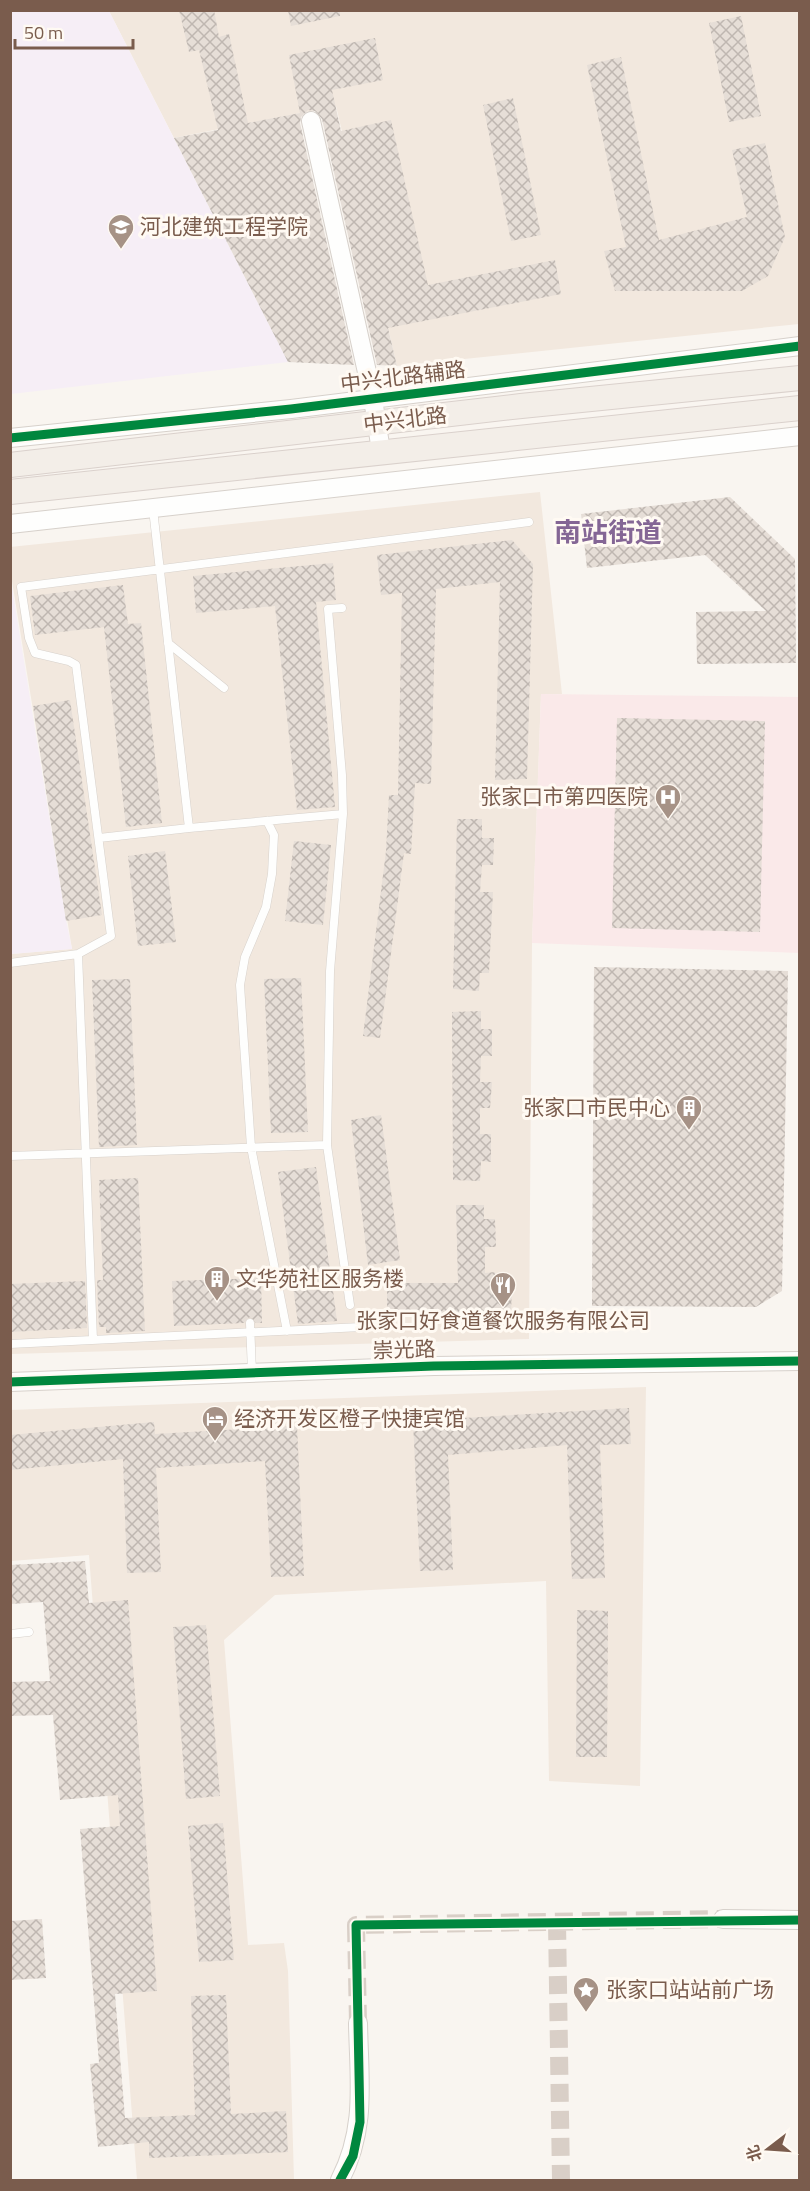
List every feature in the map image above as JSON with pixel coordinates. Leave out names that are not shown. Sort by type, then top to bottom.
[{"type":"main road","name":"中兴北路","points":[[10,465],[521,406],[800,378]]},
{"type":"main road","name":"中兴北路","points":[[10,492],[800,408]]},
{"type":"street","points":[[311,121],[373,399],[381,451]]},
{"type":"street","name":"中兴北路辅路","points":[[10,438],[373,399],[800,346]]},
{"type":"street","points":[[10,524],[800,436]]},
{"type":"street","name":"崇光路","points":[[10,1382],[434,1366],[800,1361]]},
{"type":"street","points":[[723,1919],[800,1920]]},
{"type":"street","points":[[340,2181],[353,2156],[360,2122],[358,2023]]},
{"type":"lane","points":[[153,508],[189,828]]},
{"type":"lane","points":[[10,963],[78,954],[111,936],[76,665],[69,661],[35,653],[29,638],[21,587],[529,522]]},
{"type":"lane","points":[[342,608],[328,609],[343,814],[330,971],[327,1145],[350,1305]]},
{"type":"lane","points":[[168,643],[224,688]]},
{"type":"lane","points":[[99,838],[343,814]]},
{"type":"lane","points":[[267,821],[274,835],[272,874],[266,907],[245,957],[240,985],[251,1147],[287,1331]]},
{"type":"lane","points":[[78,954],[93,1340]]},
{"type":"lane","points":[[10,1156],[327,1145]]},
{"type":"lane","points":[[250,1323],[252,1373]]},
{"type":"lane","points":[[10,1344],[361,1327]]},
{"type":"lane","points":[[10,1634],[29,1632]]},
{"type":"shaded area","name":"河北建筑工程学院","points":[[10,11],[109,11],[288,362],[11,394]]},
{"type":"shaded area","points":[[109,11],[799,11],[799,324],[397,366],[336,106],[174,138]]},
{"type":"shaded area","points":[[540,492],[562,694],[541,694],[532,943],[529,1339],[11,1354],[11,954],[72,949],[11,575],[10,547]]},
{"type":"shaded area","points":[[10,575],[66,920],[72,949],[11,954]]},
{"type":"shaded area","name":"张家口市第四医院","points":[[541,694],[799,697],[799,953],[532,943]]},
{"type":"shaded area","points":[[646,1387],[640,1786],[549,1781],[546,1581],[275,1595],[224,1640],[248,1945],[284,1943],[288,1971],[294,2180],[137,2180],[89,1555],[11,1561],[10,1410]]},
{"type":"building","points":[[179,10],[214,10],[219,37],[229,34],[248,123],[300,113],[289,55],[375,38],[383,80],[332,90],[341,131],[391,120],[428,285],[555,260],[561,294],[388,328],[397,366],[377,365],[322,119],[315,111],[308,110],[301,117],[300,123],[354,365],[288,362],[174,138],[218,130],[199,50],[189,52]]},
{"type":"building","points":[[288,10],[340,10],[340,16],[291,26]]},
{"type":"building","points":[[741,16],[761,116],[729,122],[709,23]]},
{"type":"building","points":[[621,57],[659,240],[747,217],[732,150],[765,143],[785,237],[768,276],[742,291],[615,291],[604,251],[626,247],[587,65]]},
{"type":"building","points":[[513,98],[541,235],[511,241],[483,105]]},
{"type":"building","points":[[730,497],[795,559],[796,663],[697,664],[696,612],[766,611],[705,555],[587,568],[581,514]]},
{"type":"building","points":[[512,540],[533,564],[527,779],[495,780],[500,582],[436,589],[431,784],[415,783],[411,854],[404,853],[380,1038],[363,1036],[386,851],[389,795],[398,795],[402,593],[381,595],[377,555]]},
{"type":"building","points":[[333,563],[336,600],[316,602],[335,807],[297,810],[275,606],[196,613],[193,576]]},
{"type":"building","points":[[123,585],[128,624],[141,623],[162,823],[126,827],[104,627],[35,635],[30,596]]},
{"type":"building","points":[[70,700],[102,915],[66,921],[33,706]]},
{"type":"building","name":"张家口市第四医院","points":[[617,718],[765,721],[760,932],[612,928]]},
{"type":"building","points":[[457,819],[482,819],[482,838],[494,838],[493,865],[482,865],[480,892],[493,892],[489,973],[480,973],[479,991],[453,989]]},
{"type":"building","points":[[294,841],[331,845],[323,925],[285,921]]},
{"type":"building","points":[[165,851],[176,942],[138,946],[128,856]]},
{"type":"building","name":"张家口市民中心","points":[[594,967],[788,971],[782,1291],[756,1307],[592,1306]]},
{"type":"building","points":[[301,978],[308,1132],[271,1133],[264,979]]},
{"type":"building","points":[[130,979],[137,1145],[99,1147],[92,980]]},
{"type":"building","points":[[481,1011],[481,1029],[492,1029],[492,1056],[481,1056],[480,1082],[492,1082],[490,1108],[480,1108],[480,1134],[491,1134],[491,1162],[481,1161],[480,1181],[453,1180],[452,1012]]},
{"type":"building","points":[[381,1115],[400,1260],[368,1265],[351,1120]]},
{"type":"building","points":[[316,1167],[330,1271],[325,1271],[326,1283],[332,1283],[337,1321],[298,1324],[278,1172]]},
{"type":"building","points":[[138,1178],[145,1331],[106,1333],[106,1327],[99,1327],[97,1280],[103,1280],[99,1180]]},
{"type":"building","points":[[456,1205],[484,1205],[484,1219],[495,1219],[496,1247],[485,1247],[485,1273],[495,1272],[496,1283],[512,1283],[511,1315],[387,1314],[387,1283],[458,1283]]},
{"type":"building","name":"文华苑社区服务楼","points":[[261,1278],[262,1323],[256,1323],[250,1317],[244,1323],[174,1326],[172,1281]]},
{"type":"building","points":[[85,1281],[87,1328],[10,1332],[10,1284]]},
{"type":"building","points":[[629,1408],[631,1444],[600,1445],[605,1578],[572,1579],[567,1445],[448,1455],[453,1570],[420,1571],[413,1421]]},
{"type":"building","points":[[154,1422],[155,1434],[297,1426],[304,1576],[271,1577],[265,1461],[156,1468],[161,1572],[127,1573],[123,1459],[10,1470],[10,1435]]},
{"type":"building","points":[[85,1561],[89,1603],[128,1600],[157,1991],[115,1994],[125,2118],[195,2115],[191,1996],[226,1995],[231,2114],[286,2111],[288,2152],[149,2158],[149,2142],[98,2147],[90,2064],[99,2063],[80,1829],[120,1826],[118,1795],[60,1800],[53,1715],[10,1716],[10,1682],[50,1681],[43,1602],[10,1604],[10,1565]]},
{"type":"building","points":[[577,1610],[608,1611],[607,1757],[576,1757]]},
{"type":"building","points":[[206,1625],[220,1796],[186,1799],[173,1627]]},
{"type":"building","points":[[223,1823],[234,1960],[199,1962],[188,1826]]},
{"type":"building","points":[[42,1919],[46,1978],[10,1980],[10,1921]]},
{"type":"tunnel","points":[[358,2023],[356,1925],[723,1919]]},
{"type":"tunnel","points":[[557,1922],[561,2180]]},
{"type":"cycle path","points":[[10,438],[291,409],[800,346]]},
{"type":"cycle path","points":[[10,1382],[434,1366],[800,1361]]},
{"type":"cycle path","points":[[340,2180],[353,2156],[360,2122],[356,1925],[800,1920]]},
{"type":"place","name":"河北建筑工程学院","points":[[121,250]]},
{"type":"place","name":"张家口市第四医院","points":[[668,820]]},
{"type":"place","name":"张家口市民中心","points":[[689,1131]]},
{"type":"place","name":"文华苑社区服务楼","points":[[217,1302]]},
{"type":"place","name":"张家口好食道餐饮服务有限公司","points":[[503,1308]]},
{"type":"place","name":"经济开发区橙子快捷宾馆","points":[[215,1442]]},
{"type":"place","name":"张家口站站前广场","points":[[586,2013]]},
{"type":"district","name":"南站街道","points":[[608,533]]}]
